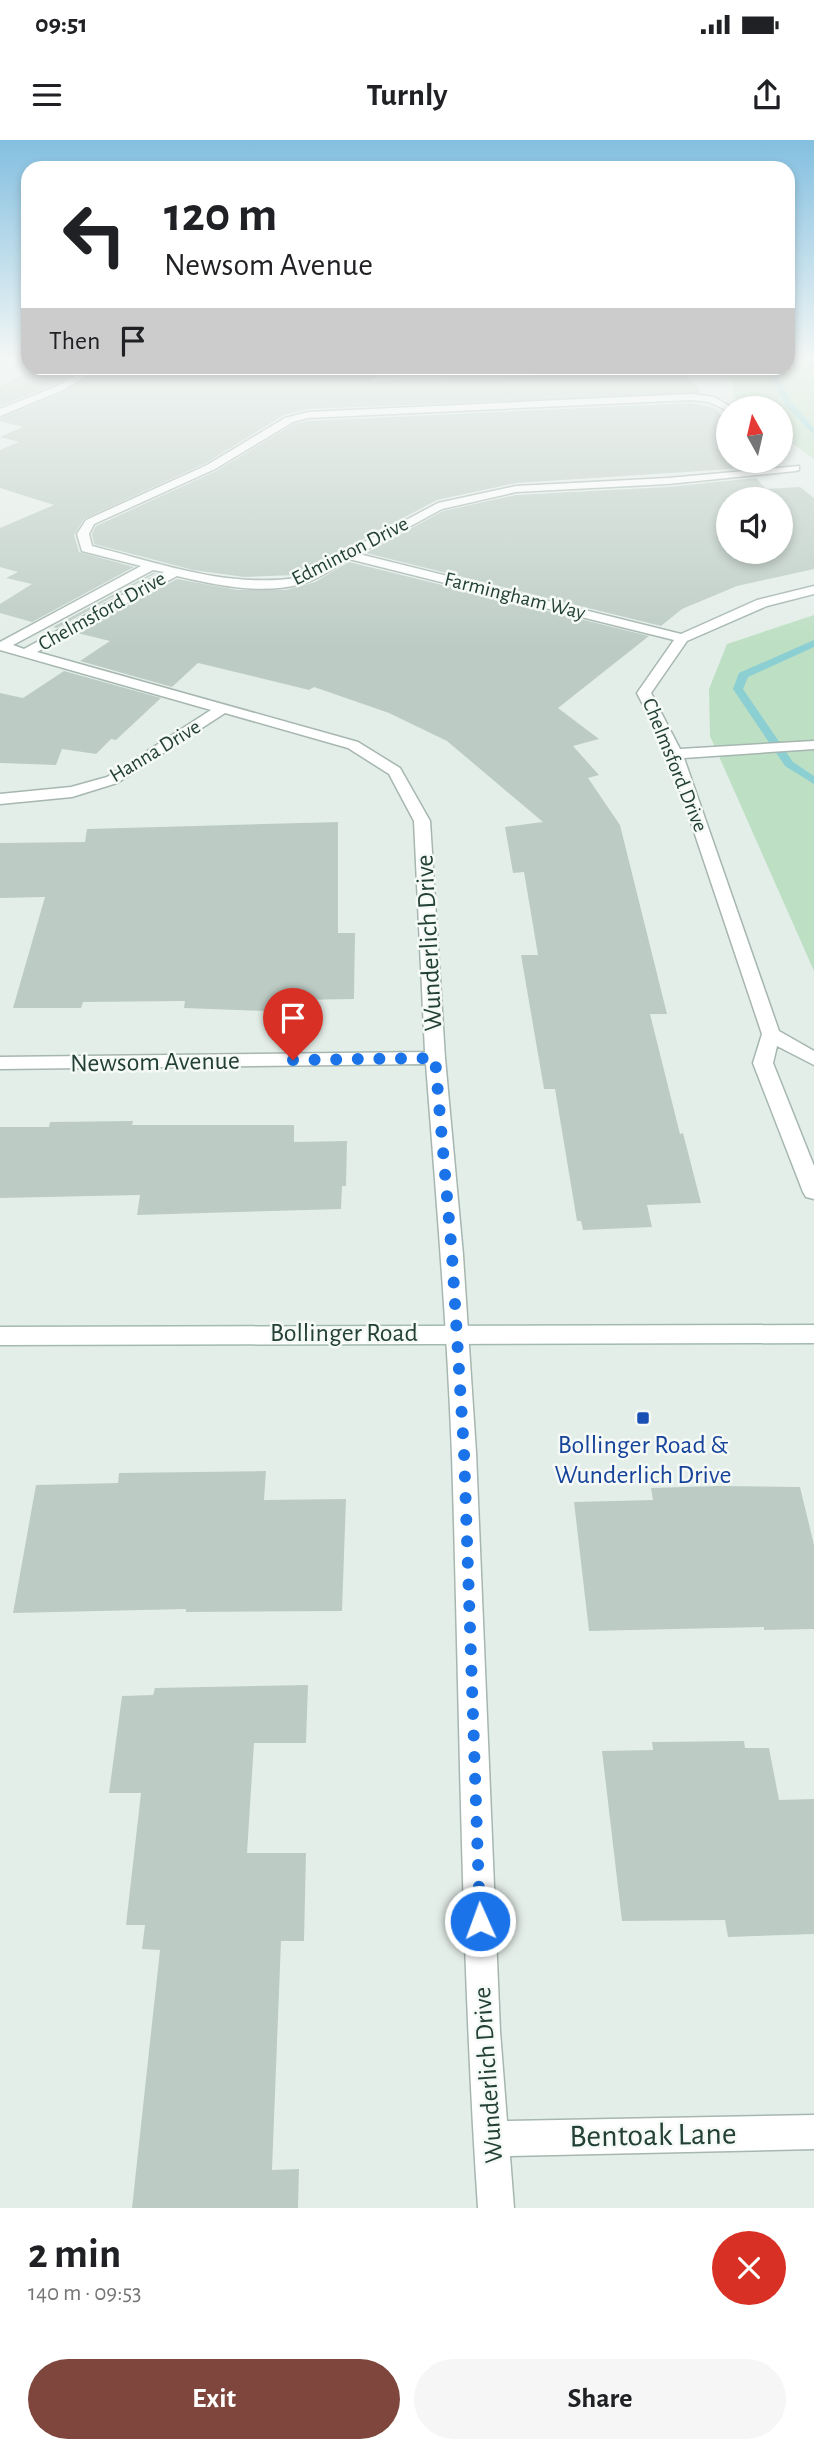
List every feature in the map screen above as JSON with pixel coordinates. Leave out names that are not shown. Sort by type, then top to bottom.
[{"type":"street","name":"Chelmsford Drive","points":[[153,564],[86,548],[83,534],[90,522],[211,467],[233,454]]},
{"type":"street","name":"Edminton Drive","points":[[153,564],[247,587],[276,587],[300,581],[438,506],[516,489],[668,481],[756,473]]},
{"type":"street","name":"Farmingham Way","points":[[348,555],[682,638]]},
{"type":"street","name":"Chelmsford Drive","points":[[1,646],[153,564]]},
{"type":"street","name":"Chelmsford Drive","points":[[26,653],[178,570]]},
{"type":"street","points":[[682,638],[762,603],[814,590]]},
{"type":"street","name":"Chelmsford Drive","points":[[682,638],[644,693],[675,754],[771,1034],[763,1063],[814,1192]]},
{"type":"street","name":"Wunderlich Drive","points":[[1,646],[353,745],[395,771],[422,821],[435,1058],[464,1452],[483,2031],[496,2208]]},
{"type":"street","name":"Hanna Drive","points":[[0,799],[72,792],[112,780],[225,708]]},
{"type":"street","points":[[675,754],[814,745]]},
{"type":"street","points":[[771,1034],[814,1059]]},
{"type":"street","name":"Newsom Avenue","points":[[0,1063],[435,1058]]},
{"type":"street","name":"Bollinger Road","points":[[0,1336],[814,1334]]},
{"type":"street","name":"Bentoak Lane","points":[[492,2139],[814,2132]]},
{"type":"green space","points":[[814,615],[814,971],[710,736],[709,689],[727,644]]},
{"type":"building","points":[[0,454],[221,454],[84,519],[74,535],[79,552],[134,567],[32,622],[0,613],[0,604],[32,584],[6,578],[18,572],[0,567],[0,528],[54,505],[0,488]]},
{"type":"building","points":[[245,454],[716,454],[716,470],[516,483],[437,500],[296,575],[244,577],[193,570],[94,544],[92,534],[96,526],[216,471]]},
{"type":"building","points":[[756,478],[764,487],[716,487],[716,564],[793,564],[793,487],[800,487],[814,498],[814,569],[737,586],[682,609],[661,626],[366,553],[443,511],[516,495],[668,487]]},
{"type":"building","points":[[349,562],[649,636],[558,708],[599,739],[573,746],[599,775],[588,778],[620,825],[667,1014],[650,1014],[680,1134],[683,1133],[701,1203],[647,1205],[652,1227],[583,1230],[581,1221],[577,1221],[555,1089],[544,1089],[521,955],[538,955],[524,872],[513,873],[505,827],[543,822],[447,741],[389,713],[314,687],[309,690],[198,663],[172,687],[80,661],[110,641],[77,633],[177,579],[238,590],[286,590],[315,582]]},
{"type":"building","points":[[156,573],[57,628],[53,627]]},
{"type":"building","points":[[64,671],[161,698],[116,740],[111,739],[96,754],[62,749],[56,765],[0,763],[0,693],[23,698]]},
{"type":"building","points":[[338,822],[338,933],[355,933],[354,999],[293,1000],[293,1012],[184,1008],[185,1001],[83,1002],[81,1008],[13,1008],[45,897],[0,898],[0,843],[85,842],[87,829]]},
{"type":"building","points":[[133,1121],[132,1125],[294,1125],[294,1142],[347,1141],[346,1186],[342,1186],[341,1209],[137,1215],[140,1195],[0,1198],[0,1127],[49,1127],[50,1122]]},
{"type":"building","points":[[266,1471],[264,1500],[346,1499],[342,1611],[186,1612],[186,1609],[13,1613],[36,1485],[118,1483],[119,1473]]},
{"type":"building","points":[[800,1487],[814,1545],[814,1629],[764,1630],[764,1627],[589,1631],[574,1502],[653,1500],[651,1488]]},
{"type":"building","points":[[308,1685],[306,1743],[254,1743],[247,1853],[306,1853],[304,1941],[281,1941],[272,2170],[299,2169],[298,2208],[132,2208],[160,1950],[142,1949],[145,1925],[126,1925],[141,1793],[109,1793],[122,1696],[153,1695],[155,1688]]},
{"type":"building","points":[[744,1741],[745,1748],[769,1748],[779,1800],[814,1799],[814,1934],[728,1937],[725,1920],[622,1921],[602,1751],[653,1750],[652,1742]]},
{"type":"waterway","points":[[814,643],[743,675],[738,689],[789,764],[814,781]]},
{"type":"place","name":"Bollinger Road & Wunderlich Drive","points":[[643,1418]]},
{"type":"route","points":[[293,1060],[435,1058],[452,1255],[464,1452],[480,1921]]}]
